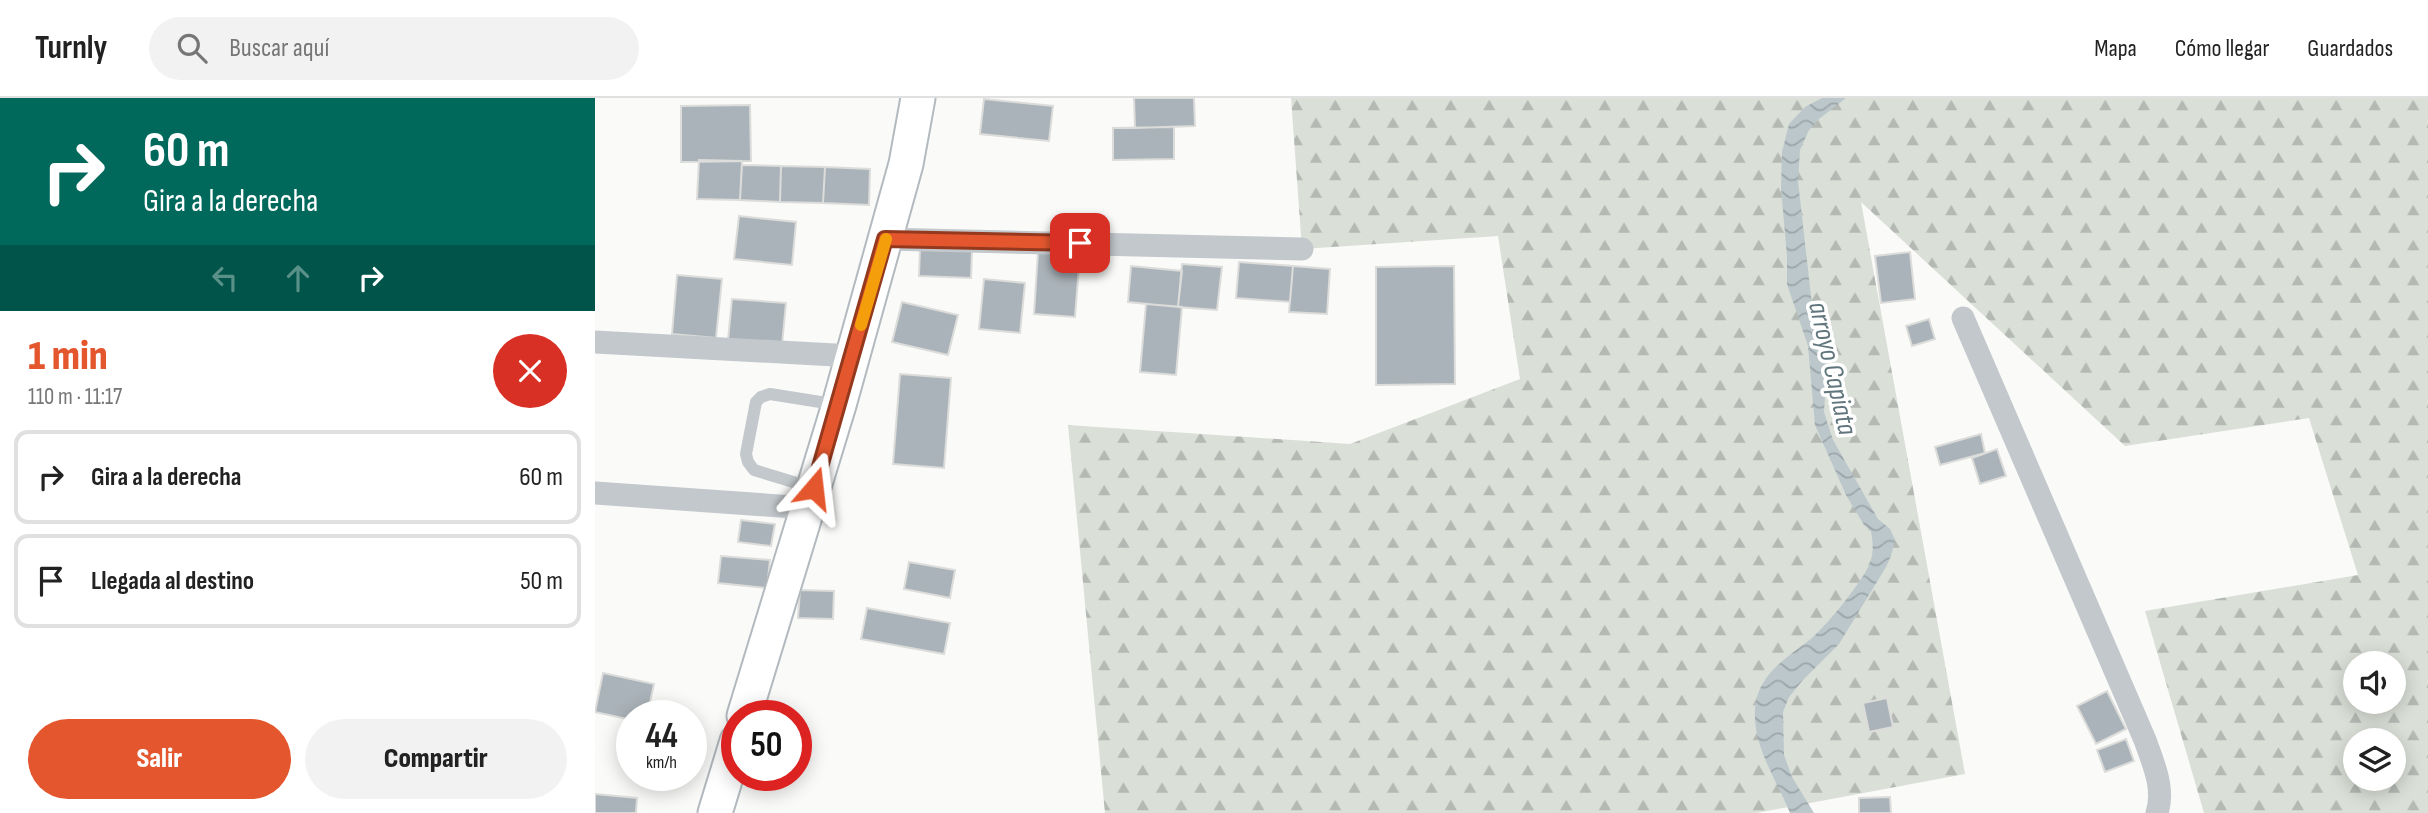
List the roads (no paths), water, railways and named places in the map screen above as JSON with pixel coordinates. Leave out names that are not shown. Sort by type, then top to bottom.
[{"type":"main road","points":[[749,700],[853,356],[906,164],[918,98]]},
{"type":"main road","points":[[715,813],[722,791]]},
{"type":"street","points":[[885,239],[1302,249]]},
{"type":"street","points":[[1963,318],[2145,740],[2159,783],[2161,802],[2157,813]]},
{"type":"street","points":[[595,342],[853,356]]},
{"type":"street","points":[[595,493],[811,498]]},
{"type":"lane","points":[[811,498],[754,470],[748,462],[746,454],[756,402],[770,394],[839,405]]},
{"type":"water","points":[[1822,98],[1846,98],[1809,130],[1800,150],[1798,181],[1812,305],[1824,338],[1827,359],[1824,412],[1833,440],[1878,519],[1890,529],[1895,540],[1886,567],[1839,644],[1789,697],[1783,712],[1784,755],[1792,777],[1814,813],[1790,813],[1759,743],[1755,718],[1758,693],[1770,673],[1814,636],[1842,605],[1866,571],[1873,551],[1871,531],[1864,525],[1846,495],[1815,425],[1808,346],[1787,284],[1781,188],[1782,152],[1789,124],[1805,107]]},
{"type":"water label","name":"arroyo Capiata","points":[[1834,368]]}]
